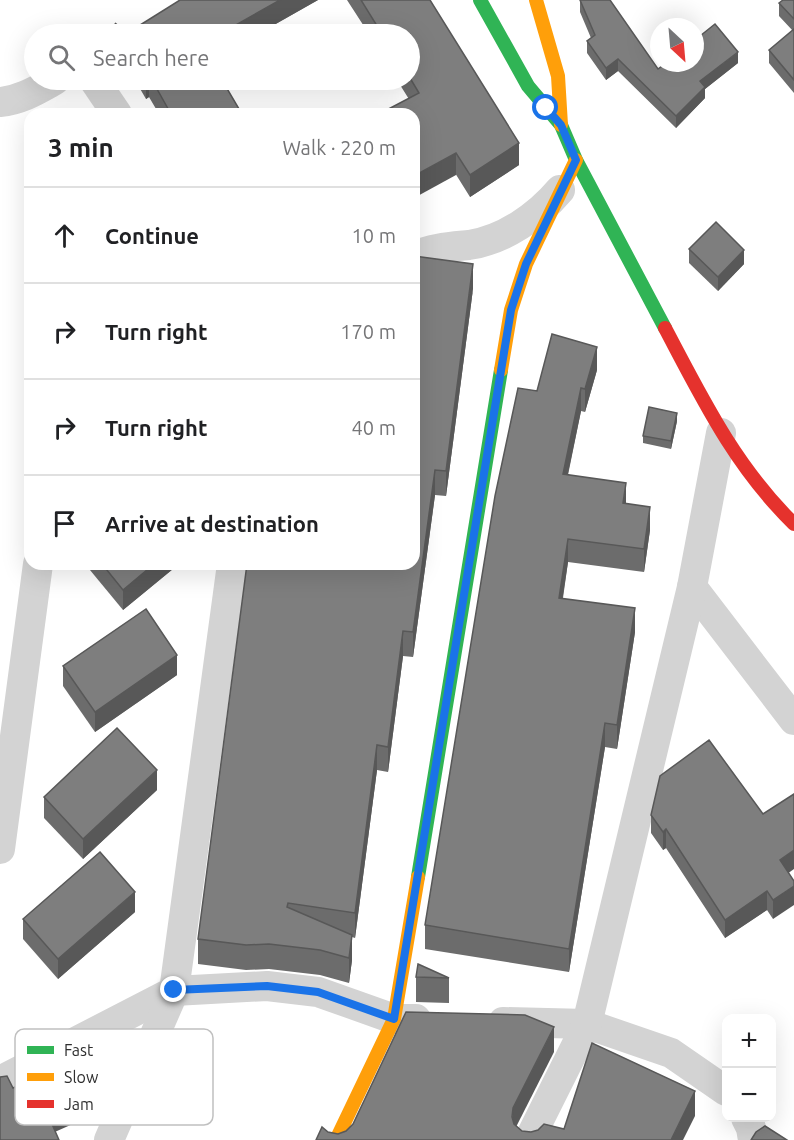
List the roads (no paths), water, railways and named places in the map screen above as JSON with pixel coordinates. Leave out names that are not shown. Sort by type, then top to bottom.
[{"type":"street","points":[[480,0],[528,86],[561,125]]},
{"type":"street","points":[[536,0],[558,76],[561,125],[571,171],[721,433],[767,496],[794,524]]},
{"type":"street","points":[[101,90],[113,108]]},
{"type":"street","points":[[0,102],[42,95]]},
{"type":"street","points":[[420,253],[428,250],[490,240],[533,216],[551,200],[571,171]]},
{"type":"street","points":[[336,1140],[394,1019],[511,310],[526,264],[571,171]]},
{"type":"street","points":[[529,1140],[587,1024],[692,587],[721,433]]},
{"type":"street","points":[[0,849],[37,570]]},
{"type":"street","points":[[157,1029],[174,990],[231,570]]},
{"type":"street","points":[[692,587],[794,720]]},
{"type":"street","points":[[99,1029],[174,990],[267,986],[318,992],[394,1019],[440,1020]]},
{"type":"street","points":[[474,1021],[587,1024],[671,1053],[722,1088]]},
{"type":"street","points":[[0,1081],[15,1073]]},
{"type":"street","points":[[748,1122],[753,1140]]},
{"type":"street","points":[[109,1140],[116,1125]]}]
